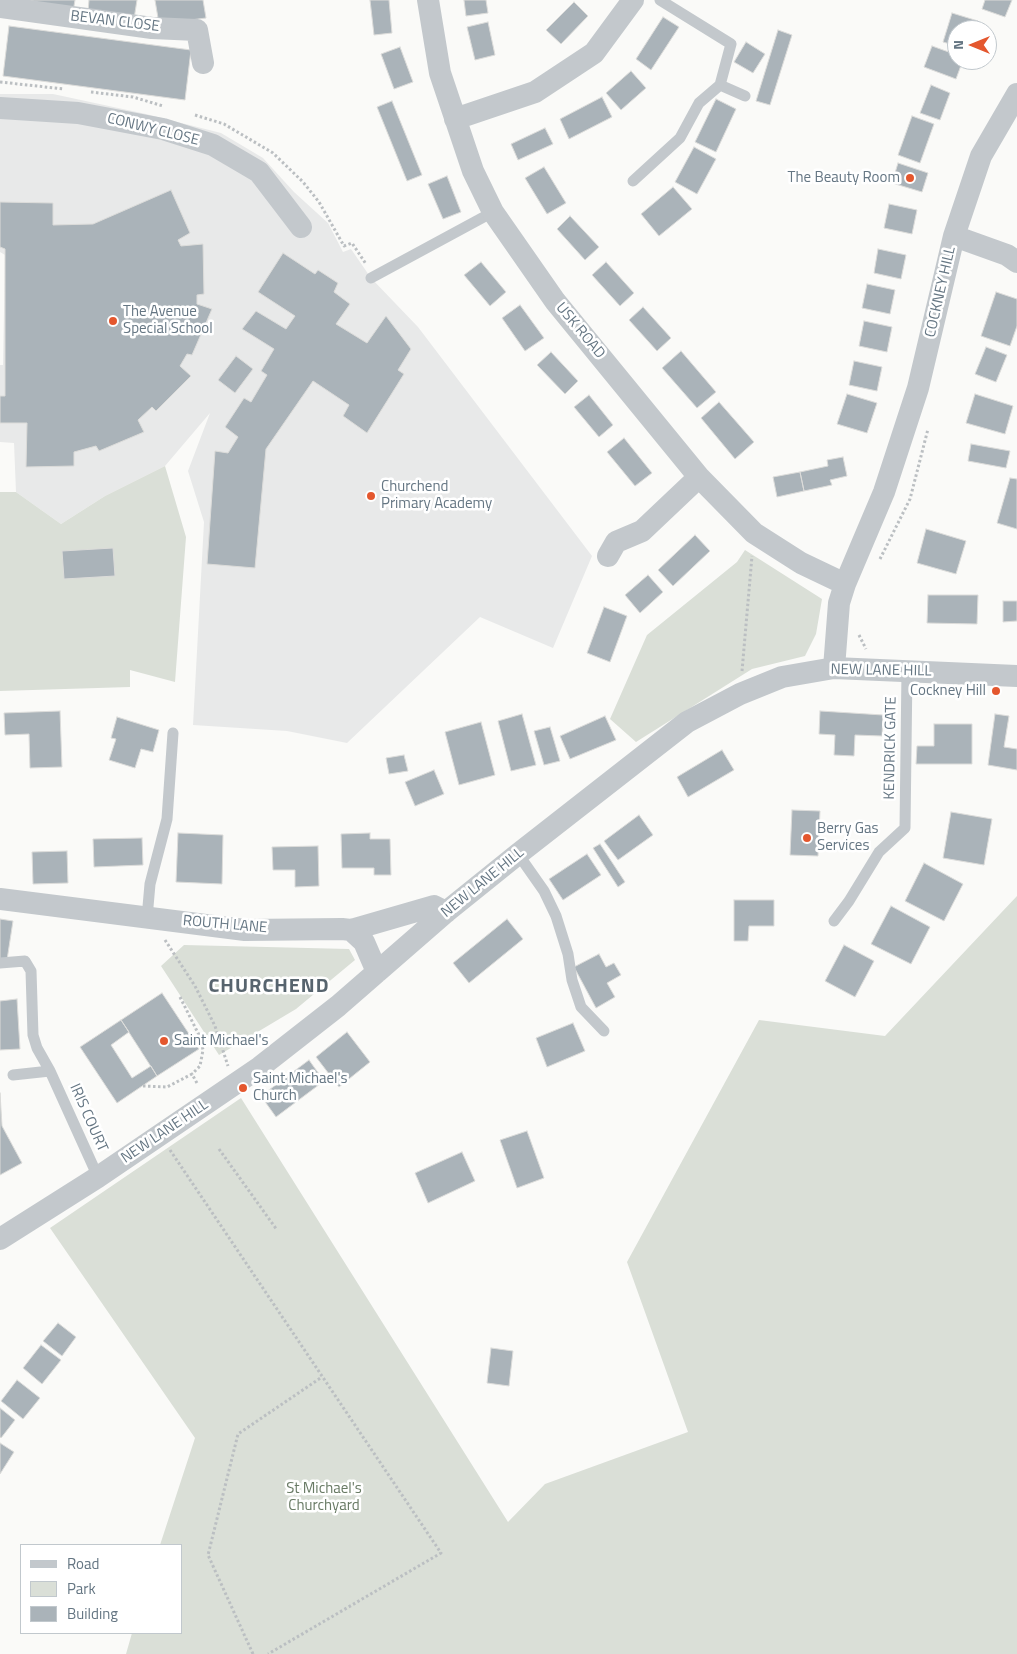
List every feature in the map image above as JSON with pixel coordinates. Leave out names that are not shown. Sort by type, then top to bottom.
[{"type":"street","name":"USK ROAD","points":[[428,0],[440,73],[473,171],[493,212],[555,301],[699,477],[754,533],[801,563],[845,584]]},
{"type":"street","points":[[455,119],[535,92],[594,53],[633,0]]},
{"type":"street","name":"BEVAN CLOSE","points":[[0,7],[152,28],[197,30],[203,63]]},
{"type":"street","name":"COCKNEY HILL","points":[[834,668],[836,624],[845,584],[884,492],[918,388],[954,236],[981,156],[1017,94]]},
{"type":"street","name":"CONWY CLOSE","points":[[0,108],[78,113],[163,129],[213,145],[259,172],[300,227]]},
{"type":"street","points":[[954,236],[1007,255],[1017,262]]},
{"type":"street","points":[[608,556],[616,542],[642,531],[699,477]]},
{"type":"street","name":"NEW LANE HILL","points":[[0,1239],[209,1103],[324,1018],[446,912],[687,722],[740,694],[782,677],[834,668],[1017,676]]},
{"type":"street","name":"ROUTH LANE","points":[[0,899],[245,930],[342,928],[351,930],[434,906],[446,912]]},
{"type":"street","points":[[351,930],[364,942],[377,972]]},
{"type":"lane","points":[[633,181],[680,138],[699,103],[720,85],[731,44],[660,0]]},
{"type":"lane","points":[[720,85],[745,96]]},
{"type":"lane","points":[[371,278],[493,212]]},
{"type":"lane","name":"KENDRICK GATE","points":[[834,920],[849,901],[879,852],[905,828],[908,670]]},
{"type":"lane","points":[[146,918],[150,884],[167,819],[173,732]]},
{"type":"lane","points":[[518,854],[544,891],[556,916],[568,954],[572,980],[581,1007],[604,1031]]},
{"type":"lane","name":"IRIS COURT","points":[[0,964],[24,961],[31,971],[33,1035],[37,1048],[50,1071],[98,1177]]},
{"type":"lane","points":[[13,1075],[50,1071]]},
{"type":"path","points":[[879,562],[910,498],[928,428]]},
{"type":"path","points":[[740,694],[754,533]]},
{"type":"path","points":[[858,630],[859,639],[868,652]]},
{"type":"path","points":[[146,918],[170,946],[195,986],[215,1026],[234,1085]]},
{"type":"path","points":[[142,1086],[166,1087],[192,1074],[200,1066],[203,1050],[201,1039],[180,997]]},
{"type":"path","points":[[192,1074],[209,1103]]},
{"type":"path","points":[[160,1135],[441,1553],[268,1654]]},
{"type":"path","points":[[219,1148],[277,1230]]},
{"type":"path","points":[[253,1654],[208,1555],[238,1434],[322,1377]]},
{"type":"shaded area","points":[[0,94],[53,94],[146,114],[221,133],[263,158],[294,192],[328,223],[343,252],[351,249],[371,278],[418,327],[592,556],[553,648],[480,617],[347,743],[287,731],[193,725],[204,522],[188,471],[210,413],[165,466],[105,496],[61,524],[16,492],[14,443],[0,442],[0,365],[3,365],[5,255],[0,252]]},
{"type":"green space","points":[[165,466],[186,537],[175,682],[130,670],[130,687],[0,691],[0,492],[16,492],[61,524],[105,496]]},
{"type":"green space","points":[[745,550],[822,599],[816,634],[805,656],[752,669],[636,742],[610,719],[647,635],[737,562]]},
{"type":"green space","name":"St Michael's Churchyard","points":[[1017,896],[1017,1654],[126,1654],[132,1634],[182,1634],[182,1544],[160,1544],[195,1438],[50,1228],[241,1098],[508,1522],[545,1484],[688,1432],[627,1262],[759,1020],[885,1036]]},
{"type":"green space","points":[[184,945],[349,949],[355,960],[296,1009],[219,1055],[161,966]]},
{"type":"building","points":[[29,0],[75,0],[73,12]]},
{"type":"building","points":[[89,0],[137,0],[134,19],[88,12]]},
{"type":"building","points":[[155,0],[203,0],[206,18],[159,24]]},
{"type":"building","points":[[370,0],[389,0],[392,33],[374,35]]},
{"type":"building","points":[[464,0],[486,0],[488,13],[466,16]]},
{"type":"building","points":[[985,0],[1012,0],[1005,17],[982,9]]},
{"type":"building","points":[[574,2],[588,16],[561,44],[546,30]]},
{"type":"building","points":[[952,13],[975,20],[950,20]]},
{"type":"building","points":[[663,17],[679,27],[651,70],[636,59]]},
{"type":"building","points":[[488,22],[495,55],[475,60],[467,27]]},
{"type":"building","points":[[9,26],[191,50],[185,100],[3,76]]},
{"type":"building","points":[[947,29],[947,43],[943,42]]},
{"type":"building","points":[[778,30],[792,35],[770,105],[756,101]]},
{"type":"building","points":[[746,42],[765,54],[753,73],[734,62]]},
{"type":"building","points":[[932,46],[947,51],[947,70],[959,70],[956,79],[924,67]]},
{"type":"building","points":[[400,47],[413,82],[394,89],[381,54]]},
{"type":"building","points":[[631,71],[646,88],[621,110],[606,93]]},
{"type":"building","points":[[931,85],[950,93],[940,120],[920,113]]},
{"type":"building","points":[[602,97],[612,117],[569,139],[560,119]]},
{"type":"building","points":[[716,99],[736,109],[716,152],[695,142]]},
{"type":"building","points":[[392,101],[422,175],[407,181],[377,107]]},
{"type":"building","points":[[912,116],[934,124],[920,163],[898,155]]},
{"type":"building","points":[[545,128],[553,144],[518,160],[511,144]]},
{"type":"building","points":[[694,147],[716,159],[697,194],[675,182]]},
{"type":"building","name":"The Beauty Room","points":[[898,163],[928,173],[922,192],[892,183]]},
{"type":"building","points":[[544,167],[566,203],[547,214],[525,178]]},
{"type":"building","points":[[447,176],[461,212],[443,219],[428,184]]},
{"type":"building","points":[[673,187],[692,209],[659,236],[641,214]]},
{"type":"building","points":[[171,190],[190,233],[178,240],[181,246],[203,244],[204,294],[197,295],[197,304],[212,309],[192,355],[187,354],[180,366],[191,376],[156,411],[152,407],[138,420],[144,432],[99,451],[96,446],[74,452],[74,466],[26,467],[27,423],[0,423],[0,396],[5,396],[5,249],[0,247],[0,202],[53,203],[53,225],[93,224]]},
{"type":"building","points":[[889,204],[917,210],[912,234],[884,228]]},
{"type":"building","points":[[570,216],[599,247],[585,260],[557,229]]},
{"type":"building","points":[[878,249],[906,255],[901,279],[874,273]]},
{"type":"building","points":[[283,253],[315,274],[318,270],[338,283],[334,292],[350,304],[336,324],[367,343],[386,316],[411,349],[398,370],[404,374],[367,433],[343,416],[349,405],[313,381],[266,449],[255,568],[207,564],[215,451],[228,453],[238,437],[225,427],[244,398],[251,402],[267,375],[261,371],[274,349],[242,329],[256,311],[286,329],[295,316],[258,292]]},
{"type":"building","points":[[481,262],[506,292],[490,306],[464,275]]},
{"type":"building","points":[[606,262],[634,293],[620,306],[592,275]]},
{"type":"building","points":[[867,284],[895,290],[890,314],[862,308]]},
{"type":"building","points":[[996,292],[1017,299],[1017,326],[1010,346],[981,336]]},
{"type":"building","points":[[520,305],[544,338],[525,351],[502,318]]},
{"type":"building","points":[[643,307],[671,338],[657,351],[629,320]]},
{"type":"building","points":[[864,321],[892,327],[887,352],[859,346]]},
{"type":"building","points":[[986,347],[1007,355],[996,382],[975,374]]},
{"type":"building","points":[[681,351],[716,392],[697,408],[662,368]]},
{"type":"building","points":[[551,352],[578,381],[565,394],[537,365]]},
{"type":"building","points":[[236,356],[253,369],[235,393],[218,380]]},
{"type":"building","points":[[854,361],[882,367],[877,391],[849,385]]},
{"type":"building","points":[[847,394],[877,403],[867,433],[837,424]]},
{"type":"building","points":[[975,394],[1013,406],[1005,434],[966,423]]},
{"type":"building","points":[[589,395],[613,425],[599,437],[574,407]]},
{"type":"building","points":[[719,402],[754,442],[735,459],[701,418]]},
{"type":"building","points":[[624,438],[652,473],[635,486],[607,452]]},
{"type":"building","points":[[971,444],[1010,451],[1006,468],[968,461]]},
{"type":"building","points":[[843,457],[847,476],[830,480],[832,485],[804,491],[800,472],[828,466],[827,460]]},
{"type":"building","points":[[800,472],[804,491],[777,497],[773,477]]},
{"type":"building","points":[[1010,478],[1017,479],[1017,529],[997,523]]},
{"type":"building","points":[[926,529],[966,541],[956,574],[917,563]]},
{"type":"building","points":[[695,535],[710,551],[673,586],[658,570]]},
{"type":"building","points":[[113,548],[115,576],[64,579],[62,551]]},
{"type":"building","points":[[648,575],[663,592],[640,613],[625,595]]},
{"type":"building","points":[[928,595],[978,595],[977,624],[927,623]]},
{"type":"building","points":[[1003,601],[1017,601],[1017,621],[1003,622]]},
{"type":"building","points":[[604,607],[627,616],[610,662],[587,653]]},
{"type":"building","points":[[60,711],[62,767],[30,768],[29,734],[5,735],[4,713]]},
{"type":"building","points":[[820,711],[883,715],[882,736],[855,735],[854,756],[834,755],[835,735],[819,734]]},
{"type":"building","points":[[522,714],[536,765],[511,771],[498,721]]},
{"type":"building","points":[[995,714],[1009,716],[1004,747],[1017,749],[1017,770],[988,765]]},
{"type":"building","points":[[605,716],[616,740],[570,759],[560,736]]},
{"type":"building","points":[[117,717],[159,730],[153,752],[141,749],[135,768],[109,760],[116,739],[111,738]]},
{"type":"building","points":[[481,722],[495,775],[459,785],[445,732]]},
{"type":"building","points":[[934,724],[972,724],[972,764],[916,764],[917,746],[934,746]]},
{"type":"building","points":[[550,727],[560,761],[544,765],[534,731]]},
{"type":"building","points":[[722,750],[734,770],[688,797],[677,777]]},
{"type":"building","points":[[404,755],[408,771],[389,774],[386,758]]},
{"type":"building","points":[[434,770],[444,794],[415,806],[405,782]]},
{"type":"building","points":[[792,810],[820,811],[818,856],[790,855]]},
{"type":"building","points":[[951,812],[992,819],[984,865],[943,858]]},
{"type":"building","points":[[639,815],[653,835],[618,860],[604,841]]},
{"type":"building","points":[[178,833],[223,835],[222,884],[176,882]]},
{"type":"building","points":[[370,833],[370,839],[390,839],[391,875],[374,875],[374,868],[342,868],[341,834]]},
{"type":"building","points":[[142,838],[143,865],[94,867],[93,839]]},
{"type":"building","points":[[600,844],[625,882],[618,887],[593,848]]},
{"type":"building","points":[[318,846],[319,886],[295,887],[295,870],[273,870],[272,847]]},
{"type":"building","points":[[67,851],[68,883],[33,884],[32,852]]},
{"type":"building","points":[[587,854],[601,875],[563,900],[549,879]]},
{"type":"building","points":[[924,863],[963,884],[944,921],[905,901]]},
{"type":"building","points":[[734,900],[774,900],[774,926],[749,926],[748,941],[734,941]]},
{"type":"building","points":[[891,906],[930,927],[911,964],[871,944]]},
{"type":"building","points":[[0,919],[13,921],[7,960],[0,959]]},
{"type":"building","points":[[507,919],[523,939],[469,983],[453,963]]},
{"type":"building","points":[[844,945],[874,961],[855,997],[825,981]]},
{"type":"building","points":[[599,954],[606,967],[614,963],[621,975],[607,983],[615,997],[596,1008],[574,967]]},
{"type":"building","name":"Saint Michael's","points":[[162,993],[199,1049],[157,1076],[121,1020]]},
{"type":"building","points":[[17,999],[20,1049],[0,1050],[0,1001]]},
{"type":"building","points":[[121,1020],[129,1032],[111,1045],[132,1078],[151,1066],[157,1076],[117,1103],[80,1047]]},
{"type":"building","points":[[573,1023],[585,1051],[547,1067],[536,1038]]},
{"type":"building","points":[[347,1032],[370,1062],[339,1087],[316,1057]]},
{"type":"building","points":[[309,1060],[324,1081],[276,1117],[261,1096]]},
{"type":"building","points":[[0,1093],[2,1126],[22,1163],[0,1175]]},
{"type":"building","points":[[527,1131],[544,1178],[517,1188],[500,1140]]},
{"type":"building","points":[[462,1152],[475,1181],[428,1203],[415,1173]]},
{"type":"building","points":[[58,1323],[76,1337],[62,1356],[43,1341]]},
{"type":"building","points":[[41,1345],[61,1360],[42,1384],[23,1368]]},
{"type":"building","points":[[491,1348],[513,1351],[509,1386],[487,1383]]},
{"type":"building","points":[[17,1380],[40,1398],[23,1419],[1,1401]]},
{"type":"building","points":[[0,1408],[15,1420],[1,1438],[0,1437]]},
{"type":"building","points":[[0,1443],[14,1452],[0,1474]]},
{"type":"place","name":"The Beauty Room","points":[[910,178]]},
{"type":"place","name":"The Avenue Special School","points":[[113,321]]},
{"type":"place","name":"Churchend Primary Academy","points":[[371,496]]},
{"type":"place","name":"Cockney Hill","points":[[996,691]]},
{"type":"place","name":"Berry Gas Services","points":[[807,838]]},
{"type":"place","name":"Saint Michael's","points":[[164,1041]]},
{"type":"place","name":"Saint Michael's Church","points":[[243,1088]]},
{"type":"district","name":"CHURCHEND","points":[[269,987]]}]
